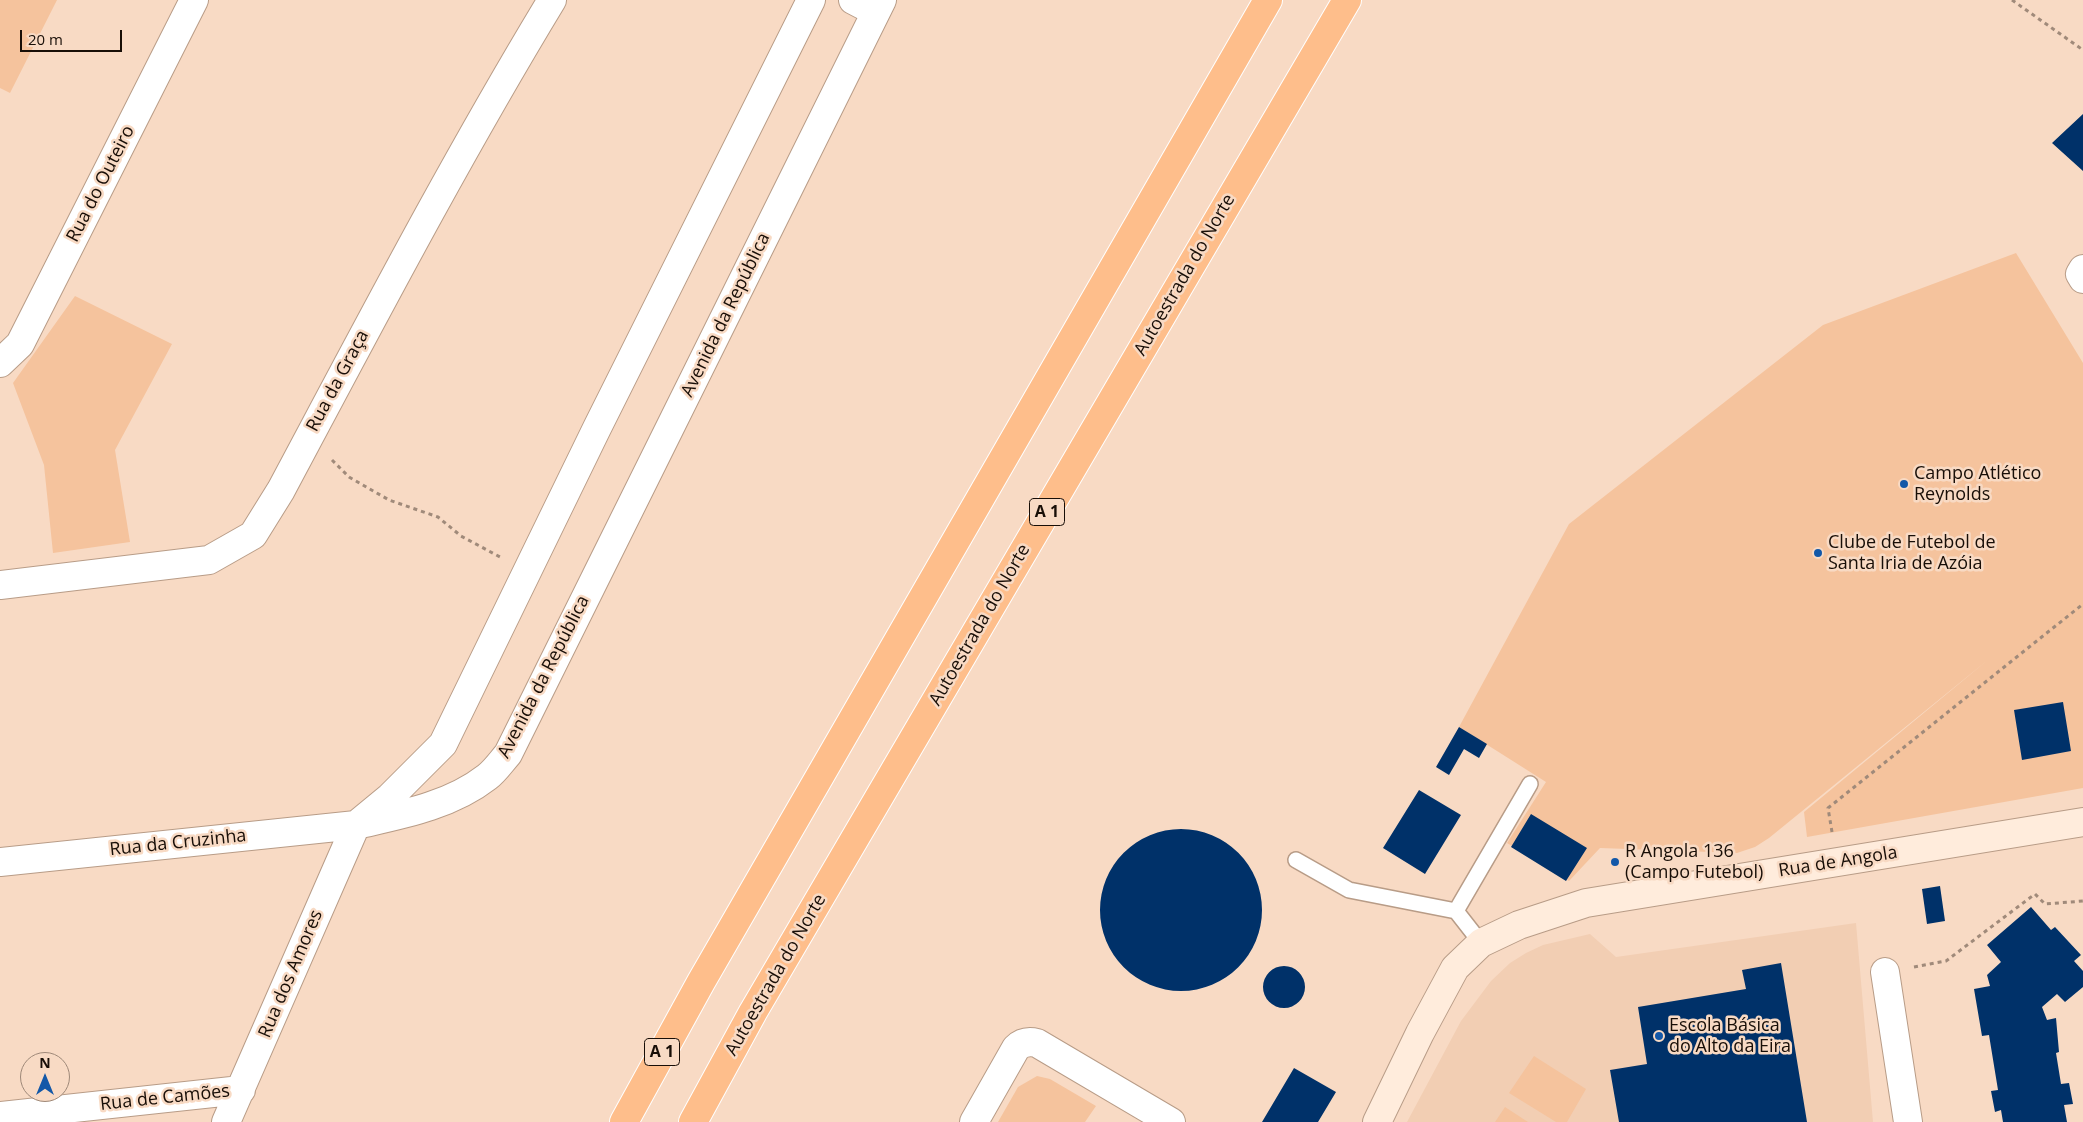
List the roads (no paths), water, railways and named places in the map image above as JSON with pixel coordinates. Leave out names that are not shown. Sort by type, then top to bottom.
[{"type":"highway","name":"A 1","points":[[624,1122],[700,982],[1268,0]]},
{"type":"highway","name":"Autoestrada do Norte","points":[[693,1122],[753,1012],[1346,4]]},
{"type":"street","name":"Rua do Outeiro","points":[[0,363],[20,344],[194,0]]},
{"type":"street","name":"Rua da Graça","points":[[0,585],[209,560],[253,535],[281,490],[430,210],[552,0]]},
{"type":"street","points":[[356,825],[390,797],[443,744],[597,428],[811,0]]},
{"type":"street","name":"Avenida da República","points":[[356,825],[411,812],[460,795],[488,777],[508,754],[870,4]]},
{"type":"street","points":[[2083,269],[2080,274],[2083,279]]},
{"type":"street","name":"Rua de Angola","points":[[1377,1122],[1420,1033],[1455,968],[1480,944],[1519,925],[1586,903],[2083,822]]},
{"type":"street","name":"Rua da Cruzinha","points":[[0,862],[356,825]]},
{"type":"street","name":"Rua dos Amores","points":[[226,1122],[356,825]]},
{"type":"street","points":[[1885,972],[1908,1122]]},
{"type":"street","points":[[974,1122],[1016,1048],[1025,1042],[1031,1041],[1171,1122]]},
{"type":"street","name":"Rua de Camões","points":[[0,1116],[241,1090]]},
{"type":"lane","points":[[1456,911],[1530,784]]},
{"type":"lane","points":[[1296,860],[1349,890],[1456,911],[1480,944]]},
{"type":"place","name":"Campo Atlético Reynolds","points":[[1904,484]]},
{"type":"place","name":"Clube de Futebol de Santa Iria de Azóia","points":[[1818,553]]},
{"type":"place","name":"R Angola 136 (Campo Futebol)","points":[[1615,862]]},
{"type":"place","name":"Escola Básica do Alto da Eira","points":[[1659,1036]]}]
